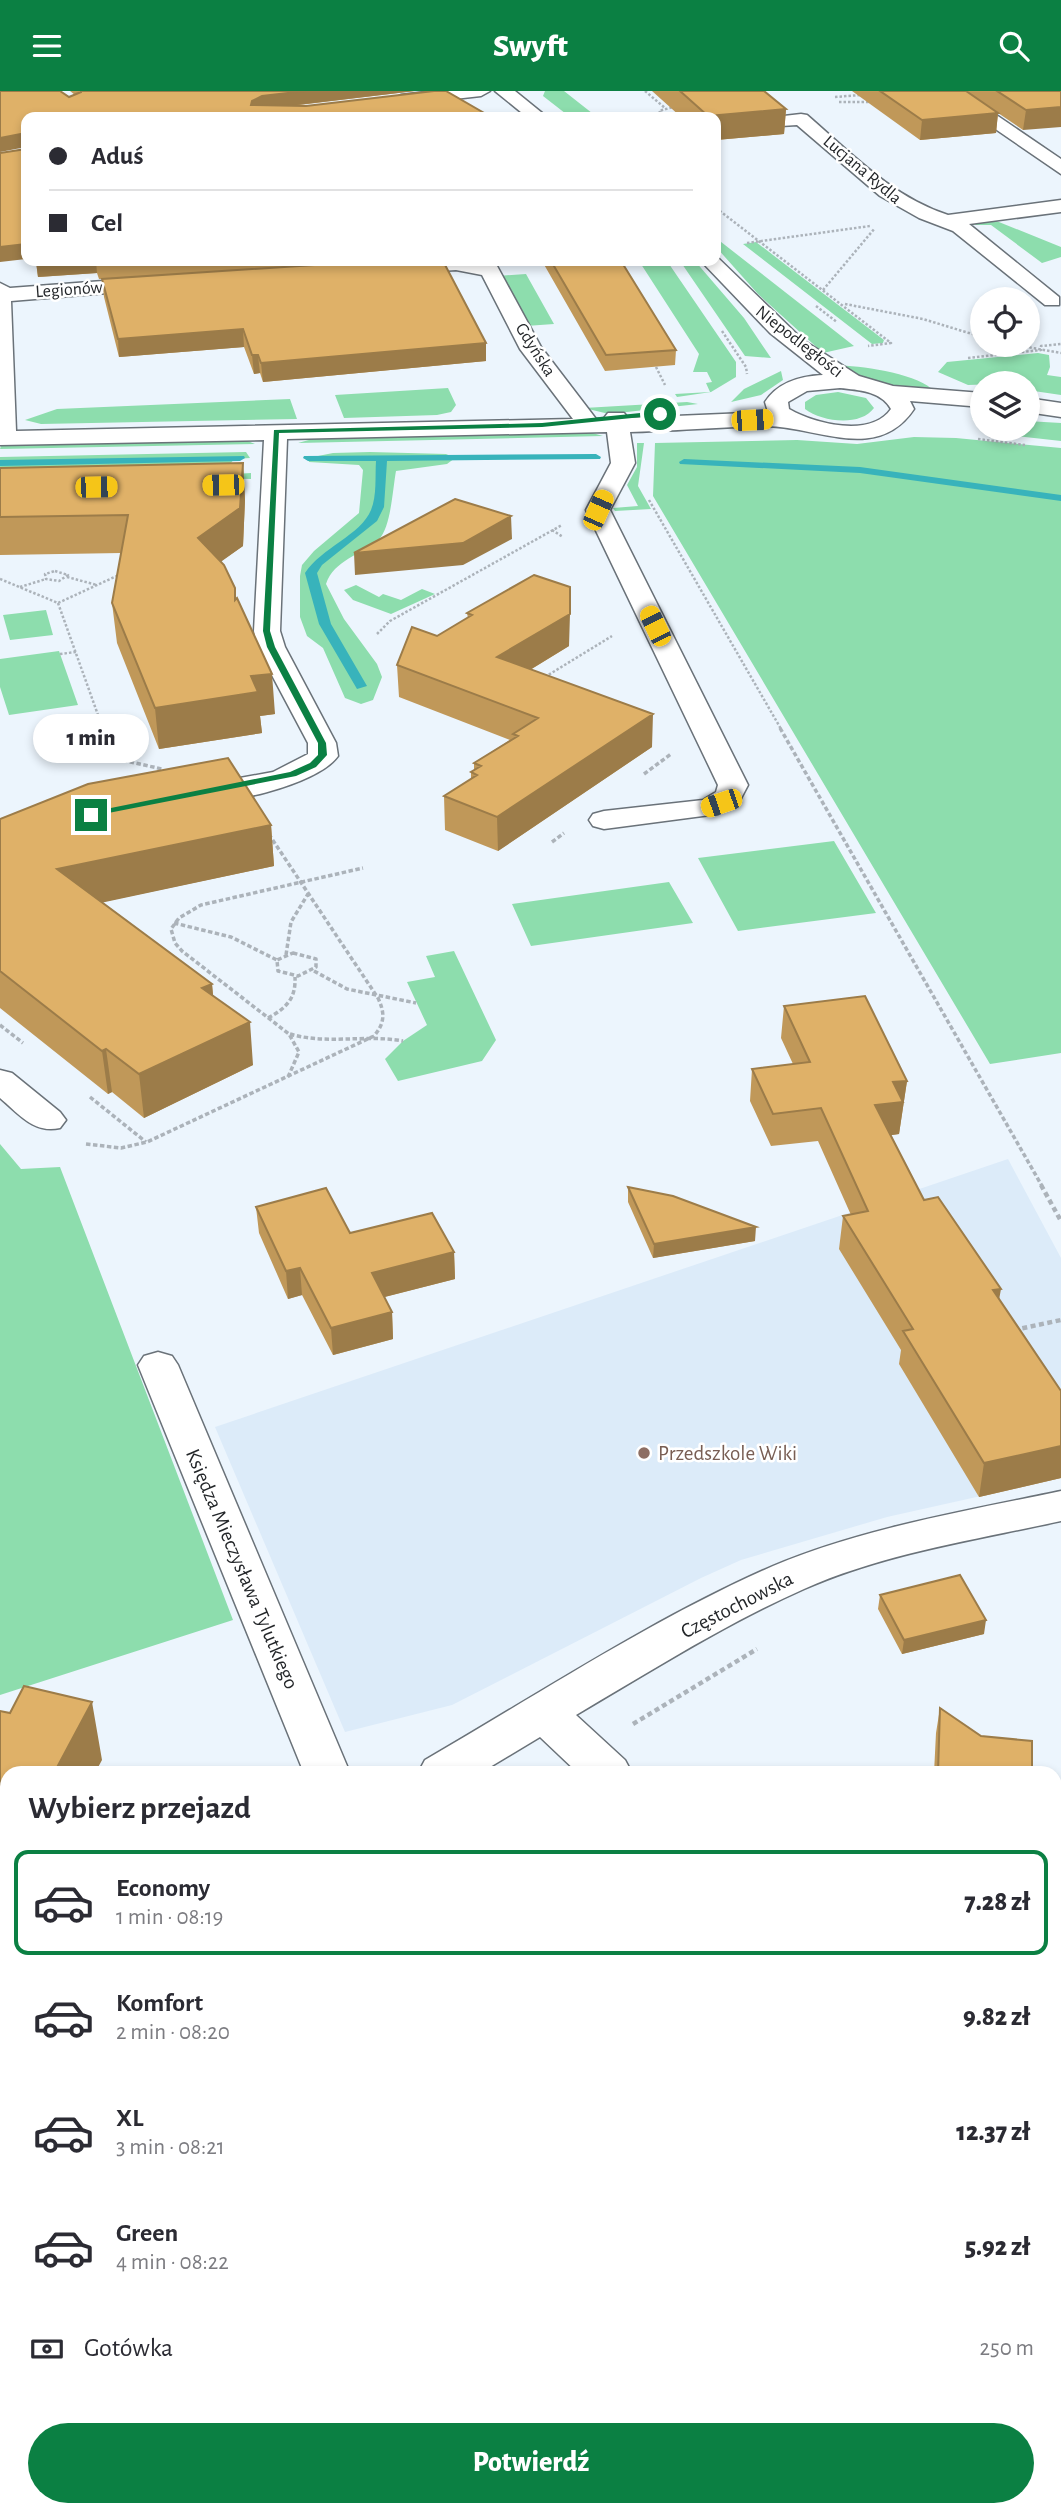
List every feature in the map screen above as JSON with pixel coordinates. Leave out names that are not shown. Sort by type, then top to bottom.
[{"type":"street","points":[[379,103],[481,91]]},
{"type":"street","points":[[503,91],[531,112]]},
{"type":"street","points":[[949,91],[1061,168]]},
{"type":"street","name":"Lucjana Rydla","points":[[781,121],[801,119],[905,207],[960,227],[1052,301]]},
{"type":"street","name":"Lucjana Rydla","points":[[947,221],[1061,206]]},
{"type":"street","name":"Gdyńska","points":[[376,269],[424,266]]},
{"type":"street","name":"Gdyńska","points":[[467,266],[490,270],[531,349],[587,423]]},
{"type":"street","name":"Niepodległości","points":[[715,266],[746,300],[823,365],[853,383]]},
{"type":"street","name":"Legionów","points":[[177,282],[1,292],[3,438],[768,419],[846,431],[875,428],[895,420]]},
{"type":"street","name":"Niepodległości","points":[[746,300],[785,380],[776,402],[779,412],[802,425]]},
{"type":"street","name":"Legionów","points":[[617,422],[726,407],[785,380],[853,383]]},
{"type":"street","points":[[853,383],[888,392],[970,399]]},
{"type":"street","points":[[888,392],[901,403],[903,409],[895,420]]},
{"type":"street","points":[[1040,406],[1061,410]]},
{"type":"street","points":[[895,420],[922,414],[970,414]]},
{"type":"street","points":[[1040,418],[1061,419]]},
{"type":"street","points":[[604,820],[707,808],[721,803],[732,791],[733,785],[598,510],[623,463],[617,422]]},
{"type":"street","points":[[174,798],[293,775],[313,765],[323,755],[322,743],[271,647],[267,631],[276,431]]},
{"type":"street","points":[[245,484],[273,484]]},
{"type":"street","points":[[0,1080],[48,1120]]},
{"type":"street","name":"Księdza Mieczysława Tylutkiego","points":[[158,1365],[324,1766]]},
{"type":"street","name":"Częstochowska","points":[[453,1766],[684,1630],[790,1577],[899,1541],[1061,1506]]},
{"type":"street","points":[[544,1713],[598,1763]]},
{"type":"path","points":[[645,91],[665,108]]},
{"type":"path","points":[[842,96],[864,94]]},
{"type":"path","points":[[658,112],[677,107]]},
{"type":"path","points":[[721,212],[891,342],[859,347]]},
{"type":"path","points":[[758,241],[877,225],[823,291]]},
{"type":"path","points":[[840,304],[923,319],[970,333]]},
{"type":"path","points":[[719,326],[746,367],[747,375]]},
{"type":"path","points":[[1041,350],[1041,346],[1061,344]]},
{"type":"path","points":[[963,359],[1041,350],[1061,352]]},
{"type":"path","points":[[993,441],[1037,446]]},
{"type":"path","points":[[646,495],[960,1039],[1061,1221]]},
{"type":"path","points":[[377,635],[390,621],[574,518],[655,510]]},
{"type":"path","points":[[552,530],[568,540]]},
{"type":"path","points":[[58,603],[132,569]]},
{"type":"path","points":[[46,579],[45,574],[55,571],[66,572],[67,577]]},
{"type":"path","points":[[20,587],[46,579],[55,581],[67,577],[97,585]]},
{"type":"path","points":[[0,579],[58,603],[113,758],[166,769]]},
{"type":"path","points":[[541,680],[618,633]]},
{"type":"path","points":[[60,654],[76,652]]},
{"type":"path","points":[[640,776],[674,752]]},
{"type":"path","points":[[552,842],[574,826]]},
{"type":"path","points":[[363,868],[201,905],[187,911],[174,923],[170,935],[173,943],[289,1034],[307,1041],[324,1042],[374,1036],[403,1041]]},
{"type":"path","points":[[48,1120],[69,1140],[121,1148],[147,1142],[374,1036],[384,1026],[386,1016],[378,997],[299,882]]},
{"type":"path","points":[[286,955],[290,921],[298,904],[308,894]]},
{"type":"path","points":[[174,923],[231,937],[277,960]]},
{"type":"path","points":[[286,955],[311,957],[317,963],[313,971],[295,977],[278,971],[277,960],[286,955]]},
{"type":"path","points":[[313,971],[347,989],[416,1003]]},
{"type":"path","points":[[268,1018],[291,1004],[297,991],[295,977]]},
{"type":"path","points":[[288,1077],[299,1052],[289,1034]]},
{"type":"path","points":[[1011,1330],[1061,1320]]},
{"type":"path","points":[[598,1763],[761,1647]]},
{"type":"shaded area","name":"Przedszkole Wiki","points":[[1008,1159],[1061,1258],[1061,1478],[887,1517],[741,1560],[452,1705],[345,1732],[215,1427]]},
{"type":"green space","points":[[545,91],[564,91],[591,112],[564,112],[543,96]]},
{"type":"green space","points":[[994,220],[1061,247],[1061,257],[1042,263],[991,225],[972,225]]},
{"type":"green space","points":[[721,242],[854,346],[823,353],[758,294],[721,253]]},
{"type":"green space","points":[[756,242],[884,340],[883,343],[872,344],[743,244]]},
{"type":"green space","points":[[642,266],[670,266],[736,362],[736,377],[711,392],[677,397],[675,394],[710,392],[706,383],[712,382],[707,372],[693,372],[699,354]]},
{"type":"green space","points":[[683,266],[699,266],[744,318],[771,358],[745,356]]},
{"type":"green space","points":[[526,274],[554,324],[526,326],[497,276]]},
{"type":"green space","points":[[1040,353],[1049,355],[1050,367],[1047,375],[1061,377],[1061,395],[1040,392],[1040,371],[970,371],[968,385],[938,372],[947,362],[998,357],[1040,357]]},
{"type":"green space","points":[[835,366],[902,375],[927,385],[934,391],[898,389]]},
{"type":"green space","points":[[781,371],[783,380],[761,395],[731,402],[744,389]]},
{"type":"green space","points":[[448,388],[456,405],[451,412],[437,415],[344,418],[335,395]]},
{"type":"green space","points":[[838,392],[866,398],[874,408],[860,418],[841,421],[821,417],[805,409],[805,402],[816,395]]},
{"type":"green space","points":[[290,399],[297,419],[41,424],[25,420],[57,409]]},
{"type":"green space","points":[[687,402],[698,404],[609,414],[584,408]]},
{"type":"green space","points":[[1040,422],[1061,423],[1061,441],[1040,439]]},
{"type":"green space","points":[[589,432],[603,436],[298,443],[316,438]]},
{"type":"green space","points":[[914,437],[956,438],[1061,448],[1061,1053],[990,1064],[653,496],[655,443],[797,440],[857,444]]},
{"type":"green space","points":[[245,440],[255,444],[0,449],[1,446]]},
{"type":"green space","points":[[637,443],[644,443],[638,486],[651,509],[615,511],[613,508],[638,506],[627,485],[637,467]]},
{"type":"green space","points":[[246,452],[250,458],[234,459],[231,463],[234,474],[251,473],[251,479],[0,472],[0,457]]},
{"type":"green space","points":[[333,453],[446,454],[455,458],[447,464],[396,471],[389,517],[383,534],[372,545],[335,569],[326,584],[344,619],[377,664],[382,677],[373,700],[361,704],[345,698],[323,648],[307,636],[300,617],[300,576],[302,565],[314,551],[359,513],[363,470],[359,465],[309,462],[308,458]]},
{"type":"green space","points":[[356,585],[379,597],[383,594],[401,600],[422,589],[435,594],[391,614],[353,600],[344,590]]},
{"type":"green space","points":[[46,610],[53,635],[10,640],[3,615]]},
{"type":"green space","points":[[59,651],[78,705],[9,715],[0,687],[0,659]]},
{"type":"green space","points":[[834,841],[876,913],[738,931],[698,858]]},
{"type":"green space","points":[[669,882],[693,923],[531,946],[512,904]]},
{"type":"green space","points":[[454,951],[496,1040],[482,1061],[398,1081],[385,1059],[403,1041],[427,1025],[407,982],[435,977],[426,956]]},
{"type":"green space","points":[[0,1144],[21,1169],[60,1167],[233,1620],[0,1695]]},
{"type":"building","points":[[0,91],[60,91],[69,97],[81,91],[305,91],[262,96],[252,101],[251,105],[306,106],[446,91],[482,112],[21,112],[21,134],[0,138]]},
{"type":"building","points":[[680,91],[764,91],[786,109],[721,115],[721,112],[704,112]]},
{"type":"building","points":[[880,91],[966,91],[998,113],[922,120]]},
{"type":"building","points":[[997,91],[1061,91],[1061,107],[1026,110]]},
{"type":"building","points":[[21,150],[21,245],[0,247],[0,153]]},
{"type":"building","points":[[299,266],[446,266],[486,343],[261,363],[258,355],[252,355],[243,329],[118,339],[102,279]]},
{"type":"building","points":[[554,266],[624,266],[676,350],[606,355]]},
{"type":"building","points":[[243,463],[240,508],[198,538],[224,565],[235,588],[235,600],[237,598],[272,674],[251,676],[258,692],[155,708],[112,603],[128,515],[0,517],[0,468]]},
{"type":"building","points":[[455,499],[511,516],[463,543],[354,553]]},
{"type":"building","points":[[534,575],[570,587],[570,614],[497,657],[653,714],[497,817],[444,796],[477,775],[471,772],[481,766],[474,763],[518,736],[513,734],[538,718],[397,665],[412,627],[437,636],[472,615],[467,613]]},
{"type":"building","points":[[228,758],[271,825],[57,869],[212,984],[202,988],[250,1022],[139,1074],[106,1049],[102,1051],[0,971],[0,819],[88,784]]},
{"type":"building","points":[[865,996],[907,1081],[893,1082],[903,1102],[875,1105],[924,1200],[938,1197],[1001,1289],[993,1290],[1061,1391],[1061,1446],[984,1463],[903,1331],[913,1329],[843,1216],[868,1211],[821,1108],[773,1114],[752,1069],[810,1062],[784,1006]]},
{"type":"building","points":[[628,1187],[673,1196],[756,1227],[654,1244]]},
{"type":"building","points":[[326,1188],[350,1233],[432,1213],[454,1252],[372,1273],[392,1312],[331,1328],[300,1268],[286,1271],[256,1207]]},
{"type":"building","points":[[960,1575],[986,1620],[904,1640],[880,1595]]},
{"type":"building","points":[[24,1686],[92,1702],[58,1766],[0,1766],[0,1711],[10,1713]]},
{"type":"building","points":[[940,1708],[981,1736],[1032,1741],[1032,1766],[938,1766]]},
{"type":"waterway","points":[[308,458],[596,457]]},
{"type":"waterway","points":[[0,463],[240,458]]},
{"type":"waterway","points":[[361,686],[325,624],[311,573],[317,563],[371,521],[378,507],[382,458]]},
{"type":"waterway","points":[[684,462],[860,470],[1061,498]]},
{"type":"place","name":"Przedszkole Wiki","points":[[644,1453]]},
{"type":"route","points":[[91,815],[293,775],[319,761],[323,755],[322,743],[271,647],[267,631],[276,431],[542,425],[660,414]]}]
